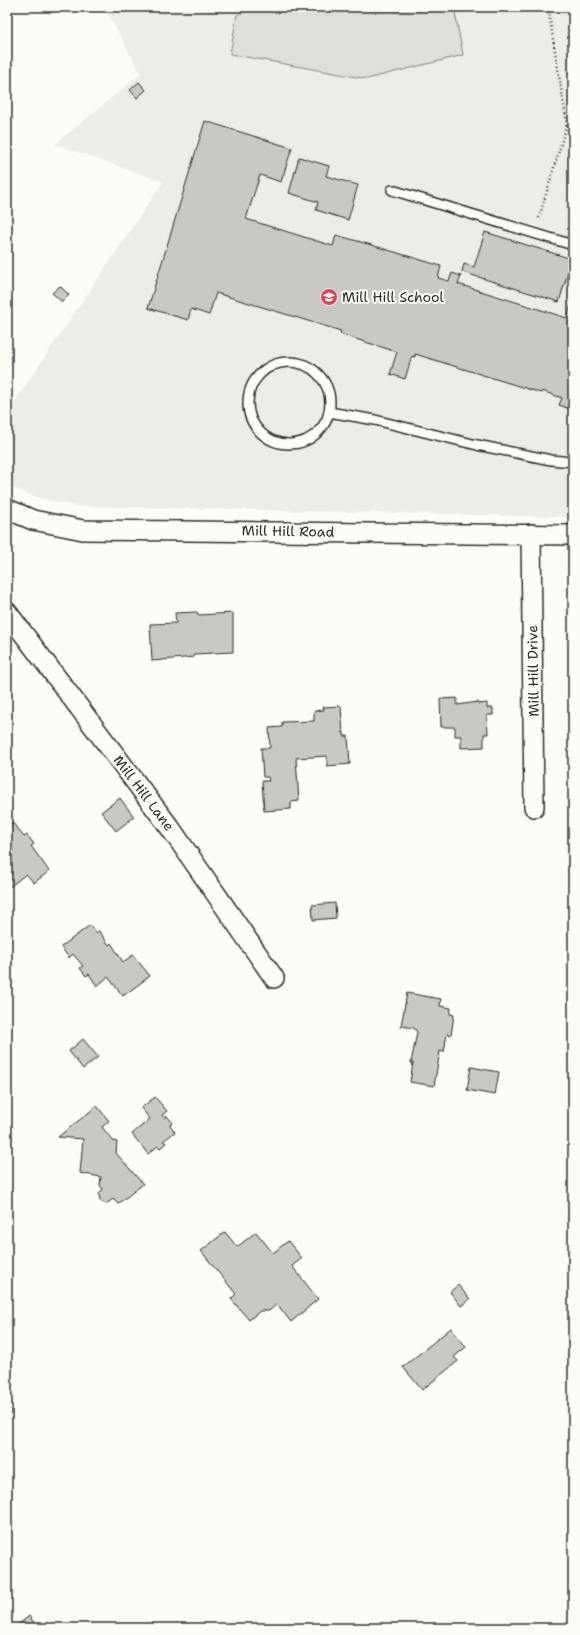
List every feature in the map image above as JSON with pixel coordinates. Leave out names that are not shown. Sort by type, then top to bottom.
[{"type":"street","name":"Mill Hill Road","points":[[7,509],[33,520],[83,530],[573,535]]},
{"type":"street","name":"Mill Hill Drive","points":[[531,534],[534,807]]},
{"type":"street","name":"Mill Hill Lane","points":[[7,612],[171,829],[274,978]]},
{"type":"lane","points":[[392,190],[573,245]]},
{"type":"lane","points":[[282,362],[298,363],[313,369],[324,381],[330,396],[329,412],[322,427],[310,438],[296,444],[280,443],[265,436],[254,425],[248,410],[249,394],[256,379],[267,368],[282,362]]},
{"type":"lane","points":[[329,412],[375,420],[484,447],[551,460],[573,462]]},
{"type":"path","points":[[535,233],[567,124],[548,8],[546,7]]},
{"type":"shaded area","name":"Mill Hill School","points":[[104,7],[573,7],[573,517],[76,506],[50,501],[25,493],[7,485],[7,413],[163,182],[55,144],[141,74]]},
{"type":"shaded area","points":[[252,7],[454,7],[463,55],[367,79],[230,54],[237,15]]},
{"type":"building","points":[[139,82],[146,90],[137,98],[130,90]]},
{"type":"building","points":[[205,121],[292,148],[281,182],[260,175],[246,219],[333,246],[336,235],[441,266],[438,278],[449,281],[452,273],[461,276],[458,284],[567,318],[573,298],[573,410],[559,405],[562,398],[542,391],[541,393],[415,354],[415,357],[412,356],[405,379],[390,374],[397,352],[340,334],[341,331],[216,293],[209,315],[191,309],[188,320],[148,308]]},
{"type":"building","points":[[299,157],[329,166],[326,176],[358,185],[348,220],[316,210],[318,202],[289,193]]},
{"type":"building","points":[[485,232],[572,259],[559,302],[462,272],[464,264],[474,267]]},
{"type":"building","points":[[60,286],[69,295],[62,302],[52,293]]},
{"type":"building","points":[[197,612],[198,615],[233,613],[233,652],[194,654],[194,657],[152,661],[150,624],[176,623],[175,613]]},
{"type":"building","points":[[457,698],[457,705],[478,702],[478,704],[487,703],[487,708],[493,708],[493,715],[487,715],[488,734],[484,734],[484,747],[461,748],[461,736],[455,736],[455,727],[441,727],[440,699]]},
{"type":"building","points":[[341,706],[343,733],[344,732],[344,736],[348,736],[350,764],[327,766],[327,756],[296,758],[299,801],[291,802],[291,809],[264,811],[262,781],[269,781],[268,777],[263,777],[261,748],[270,748],[269,728],[282,727],[282,722],[314,721],[314,711],[324,710],[323,707]]},
{"type":"building","points":[[120,798],[134,817],[116,831],[101,812]]},
{"type":"building","points":[[12,822],[24,837],[27,835],[34,844],[31,846],[49,871],[34,883],[26,874],[7,889],[7,826]]},
{"type":"building","points":[[335,903],[336,918],[313,920],[312,905]]},
{"type":"building","points":[[90,925],[96,933],[99,931],[109,945],[111,943],[123,962],[133,955],[150,976],[123,996],[108,977],[97,986],[89,974],[86,976],[80,968],[83,966],[73,954],[69,958],[61,947]]},
{"type":"building","points":[[407,993],[441,999],[440,1006],[451,1008],[450,1014],[454,1015],[451,1035],[447,1034],[444,1052],[440,1051],[434,1086],[410,1082],[413,1063],[411,1063],[417,1032],[414,1028],[401,1026]]},
{"type":"building","points":[[83,1039],[98,1057],[83,1069],[69,1051]]},
{"type":"building","points":[[471,1067],[499,1072],[495,1095],[467,1090]]},
{"type":"building","points":[[155,1097],[167,1111],[162,1115],[165,1118],[167,1116],[173,1123],[170,1125],[175,1132],[163,1141],[166,1143],[160,1148],[158,1146],[148,1154],[132,1134],[150,1119],[141,1108]]},
{"type":"building","points":[[97,1106],[109,1121],[102,1127],[113,1141],[117,1142],[116,1153],[143,1184],[118,1204],[113,1199],[106,1204],[100,1201],[99,1194],[103,1189],[100,1185],[101,1177],[80,1173],[83,1139],[58,1137]]},
{"type":"building","points":[[225,1232],[237,1247],[256,1232],[273,1253],[288,1241],[302,1258],[292,1266],[318,1299],[291,1322],[277,1304],[269,1311],[260,1311],[249,1320],[231,1299],[236,1294],[201,1251]]},
{"type":"building","points":[[458,1285],[470,1299],[461,1306],[450,1292]]},
{"type":"building","points":[[451,1328],[466,1347],[454,1357],[458,1361],[422,1390],[403,1367]]},
{"type":"building","points":[[29,1616],[38,1628],[14,1628]]},
{"type":"place","name":"Mill Hill School","points":[[329,297]]}]
